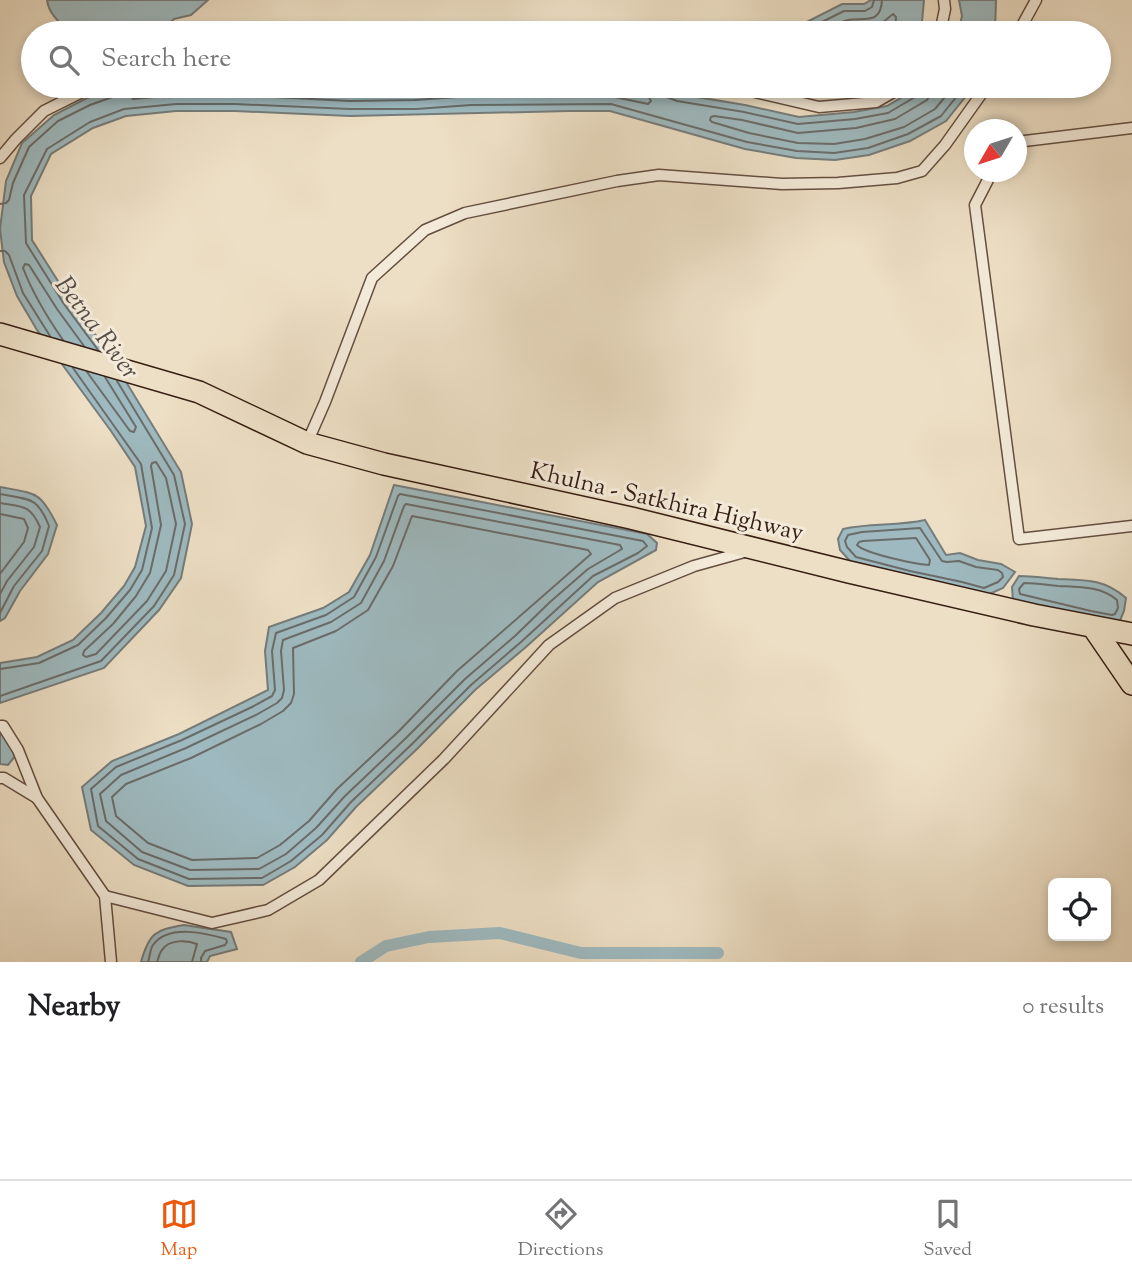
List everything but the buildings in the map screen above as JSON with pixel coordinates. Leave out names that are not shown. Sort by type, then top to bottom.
[{"type":"highway","name":"Khulna - Satkhira Highway","points":[[5,335],[198,392],[307,443],[384,464],[631,518],[849,572],[1132,634]]},
{"type":"highway","points":[[1093,627],[1132,684]]},
{"type":"street","points":[[942,21],[944,0]]},
{"type":"street","points":[[1025,21],[1036,0]]},
{"type":"street","points":[[0,158],[44,111],[70,98]]},
{"type":"street","points":[[780,98],[819,107],[876,102],[883,98]]},
{"type":"street","points":[[307,443],[372,278],[425,230],[465,213],[617,181],[659,175],[782,184],[897,178],[922,171],[945,145],[978,98]]},
{"type":"street","points":[[1027,141],[1132,128]]},
{"type":"street","points":[[987,182],[975,205],[1019,539],[1132,526]]},
{"type":"street","points":[[105,896],[212,923],[268,910],[319,880],[444,759],[549,645],[615,598],[694,566],[756,549]]},
{"type":"street","points":[[0,726],[3,726],[18,750],[37,798],[105,896],[111,962]]},
{"type":"street","points":[[0,778],[37,798]]},
{"type":"water","points":[[47,0],[208,0],[191,15],[172,21],[58,21]]},
{"type":"water","points":[[871,0],[924,0],[922,21],[809,21],[842,4],[864,4]]},
{"type":"water","points":[[959,0],[996,0],[995,21],[961,21]]},
{"type":"water","points":[[87,98],[703,98],[799,117],[887,106],[901,98],[964,98],[946,121],[910,141],[869,155],[835,160],[796,158],[745,149],[610,111],[350,116],[176,111],[126,116],[93,128],[51,154],[31,196],[32,240],[70,300],[106,349],[181,472],[192,524],[181,578],[159,610],[104,668],[0,703],[0,663],[37,657],[73,640],[124,586],[135,567],[146,526],[135,467],[37,330],[17,296],[4,262],[0,229],[6,181],[22,143],[54,115]]},
{"type":"water","points":[[394,485],[647,534],[657,543],[656,550],[598,582],[475,690],[356,807],[327,840],[295,867],[263,885],[188,886],[134,865],[91,830],[82,787],[112,761],[179,734],[268,690],[265,651],[269,627],[323,608],[349,592],[370,555]]},
{"type":"water","points":[[0,487],[36,496],[46,506],[57,525],[48,554],[20,591],[5,618],[0,621]]},
{"type":"water","points":[[925,520],[946,555],[960,553],[1001,564],[1015,572],[1003,588],[985,596],[851,562],[840,550],[838,539],[843,529]]},
{"type":"water","points":[[1019,576],[1086,580],[1102,584],[1126,598],[1124,611],[1119,623],[1013,600],[1012,587]]},
{"type":"water","points":[[0,733],[7,737],[15,756],[8,765],[0,764]]},
{"type":"water","points":[[184,925],[231,932],[237,949],[210,956],[207,962],[141,962],[150,939],[155,934]]},
{"type":"waterway","points":[[361,962],[386,946],[429,937],[500,933],[581,953],[718,953]]},
{"type":"water label","name":"Betna River","points":[[98,327]]}]
